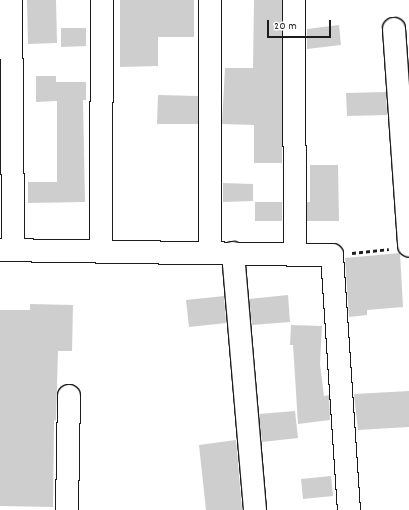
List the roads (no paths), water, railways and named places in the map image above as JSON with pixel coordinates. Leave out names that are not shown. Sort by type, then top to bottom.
[{"type":"street","points":[[11,0],[6,37],[7,250],[332,254],[349,510]]},
{"type":"street","points":[[101,251],[102,0]]},
{"type":"street","points":[[210,0],[210,253]]},
{"type":"street","points":[[294,0],[295,254]]},
{"type":"street","points":[[394,29],[402,247]]},
{"type":"street","points":[[233,253],[255,510]]},
{"type":"street","points":[[67,510],[69,396]]}]
